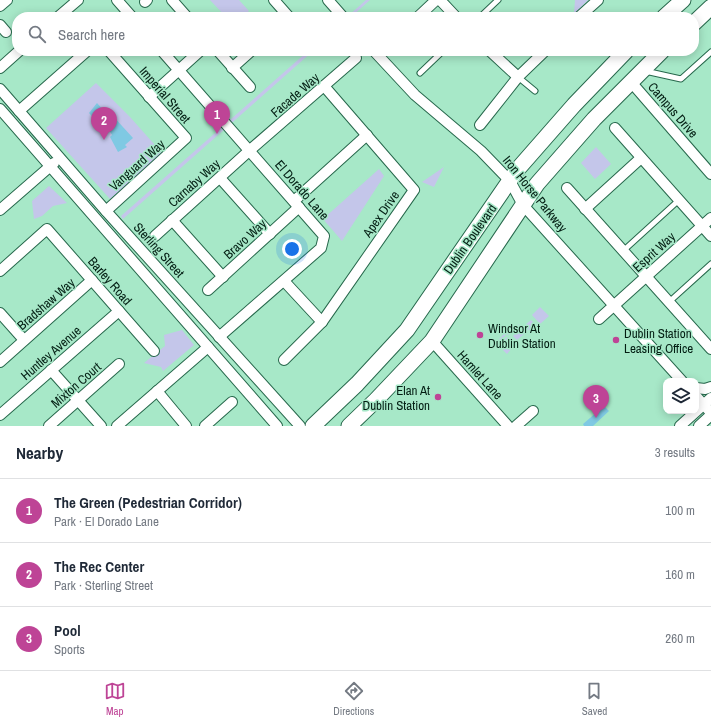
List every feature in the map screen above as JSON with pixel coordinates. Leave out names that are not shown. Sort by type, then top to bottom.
[{"type":"main road","points":[[669,12],[682,0]]},
{"type":"main road","points":[[699,18],[711,7]]},
{"type":"main road","name":"Dublin Boulevard","points":[[313,426],[357,384],[407,330],[520,166],[574,105],[621,56]]},
{"type":"main road","name":"Dublin Boulevard","points":[[349,426],[432,341],[537,184],[594,119],[657,56]]},
{"type":"street","points":[[0,6],[7,0]]},
{"type":"street","points":[[64,12],[78,0]]},
{"type":"street","points":[[117,0],[128,12]]},
{"type":"street","points":[[172,0],[183,12]]},
{"type":"street","points":[[274,0],[285,12]]},
{"type":"street","points":[[328,0],[339,12]]},
{"type":"street","points":[[423,12],[436,0]]},
{"type":"street","points":[[440,0],[451,12]]},
{"type":"street","points":[[585,12],[598,0]]},
{"type":"street","points":[[0,68],[14,56]]},
{"type":"street","points":[[19,111],[81,56]]},
{"type":"street","name":"Imperial Street","points":[[113,56],[186,138]]},
{"type":"street","name":"El Dorado Lane","points":[[166,56],[324,236],[321,248],[219,337]]},
{"type":"street","points":[[149,97],[194,56]]},
{"type":"street","points":[[222,56],[250,88]]},
{"type":"street","points":[[232,68],[245,56]]},
{"type":"street","name":"Iron Horse Parkway","points":[[381,56],[415,95],[481,151],[510,181],[523,205],[679,378]]},
{"type":"street","points":[[495,56],[518,77]]},
{"type":"street","points":[[480,125],[518,77],[540,56]]},
{"type":"street","name":"Facade Way","points":[[250,150],[356,58]]},
{"type":"street","name":"Campus Drive","points":[[631,82],[711,174]]},
{"type":"street","name":"Apex Drive","points":[[284,360],[322,322],[414,190],[324,86]]},
{"type":"street","name":"Sterling Street","points":[[0,89],[106,211],[300,426]]},
{"type":"street","name":"Sterling Street","points":[[0,109],[277,426]]},
{"type":"street","points":[[615,128],[711,236]]},
{"type":"street","name":"Bravo Way","points":[[208,290],[270,234],[297,204],[367,135]]},
{"type":"street","name":"Vanguard Way","points":[[106,211],[186,138]]},
{"type":"street","name":"Carnaby Way","points":[[155,236],[250,150]]},
{"type":"street","points":[[0,210],[60,158]]},
{"type":"street","points":[[585,209],[641,158]]},
{"type":"street","points":[[220,178],[270,234]]},
{"type":"street","points":[[567,188],[669,302],[709,344]]},
{"type":"street","name":"Esprit Way","points":[[599,319],[711,218]]},
{"type":"street","points":[[172,220],[223,277]]},
{"type":"street","name":"Barley Road","points":[[0,271],[47,229],[154,351]]},
{"type":"street","name":"Bradshaw Way","points":[[0,362],[92,280]]},
{"type":"street","points":[[284,281],[322,322]]},
{"type":"street","name":"Huntley Avenue","points":[[0,415],[119,311]]},
{"type":"street","points":[[0,313],[24,340]]},
{"type":"street","name":"Hamlet Lane","points":[[432,341],[508,426]]},
{"type":"street","points":[[117,426],[208,347]]},
{"type":"street","name":"Mixton Court","points":[[49,426],[119,364]]},
{"type":"street","points":[[51,370],[101,426]]},
{"type":"street","points":[[699,388],[705,389],[711,387]]},
{"type":"street","points":[[156,392],[186,426]]},
{"type":"street","points":[[205,426],[232,402]]},
{"type":"street","points":[[680,426],[707,402],[711,414],[699,426]]},
{"type":"street","points":[[516,426],[533,411]]},
{"type":"lane","points":[[485,12],[498,0]]},
{"type":"lane","points":[[642,70],[681,79],[711,52]]},
{"type":"lane","points":[[420,73],[438,56]]},
{"type":"lane","points":[[518,77],[535,91]]},
{"type":"lane","points":[[623,251],[679,200]]},
{"type":"lane","points":[[669,302],[711,264]]},
{"type":"shaded area","points":[[210,0],[239,0],[249,11],[248,12],[221,12]]},
{"type":"shaded area","points":[[366,0],[370,0],[357,12],[353,12]]},
{"type":"shaded area","points":[[575,0],[588,0],[576,12],[574,12]]},
{"type":"shaded area","points":[[302,56],[307,56],[123,219],[121,216]]},
{"type":"shaded area","points":[[96,83],[130,117],[162,153],[110,199],[46,128]]},
{"type":"shaded area","points":[[97,103],[105,112],[100,117],[104,122],[112,115],[133,138],[125,145],[127,147],[118,152],[110,137],[112,135],[108,128],[105,130],[89,113]]},
{"type":"shaded area","points":[[596,147],[611,164],[595,179],[581,163]]},
{"type":"shaded area","points":[[444,167],[434,187],[422,182]]},
{"type":"shaded area","points":[[379,169],[384,176],[342,241],[323,219]]},
{"type":"shaded area","points":[[49,186],[67,203],[53,206],[42,216],[34,219],[32,201]]},
{"type":"shaded area","points":[[540,307],[549,316],[540,324],[532,315]]},
{"type":"shaded area","points":[[531,320],[535,324],[517,340],[513,336]]},
{"type":"shaded area","points":[[519,324],[508,335],[507,334],[500,340],[499,339],[507,328],[509,330],[512,328],[513,329]]},
{"type":"shaded area","points":[[182,330],[194,345],[163,371],[161,367],[144,363],[165,346],[164,335]]},
{"type":"shaded area","points":[[507,337],[515,346],[507,354],[498,345]]},
{"type":"shaded area","points":[[601,406],[604,406],[609,411],[593,426],[584,426],[583,424],[597,412],[596,411]]},
{"type":"place","name":"The Green (Pedestrian Corridor)","points":[[217,134]]},
{"type":"place","name":"The Rec Center","points":[[104,140]]},
{"type":"place","name":"Windsor At Dublin Station","points":[[480,335]]},
{"type":"place","name":"Dublin Station Leasing Office","points":[[616,340]]},
{"type":"place","name":"Elan At Dublin Station","points":[[438,397]]},
{"type":"place","name":"Pool","points":[[596,418]]}]
